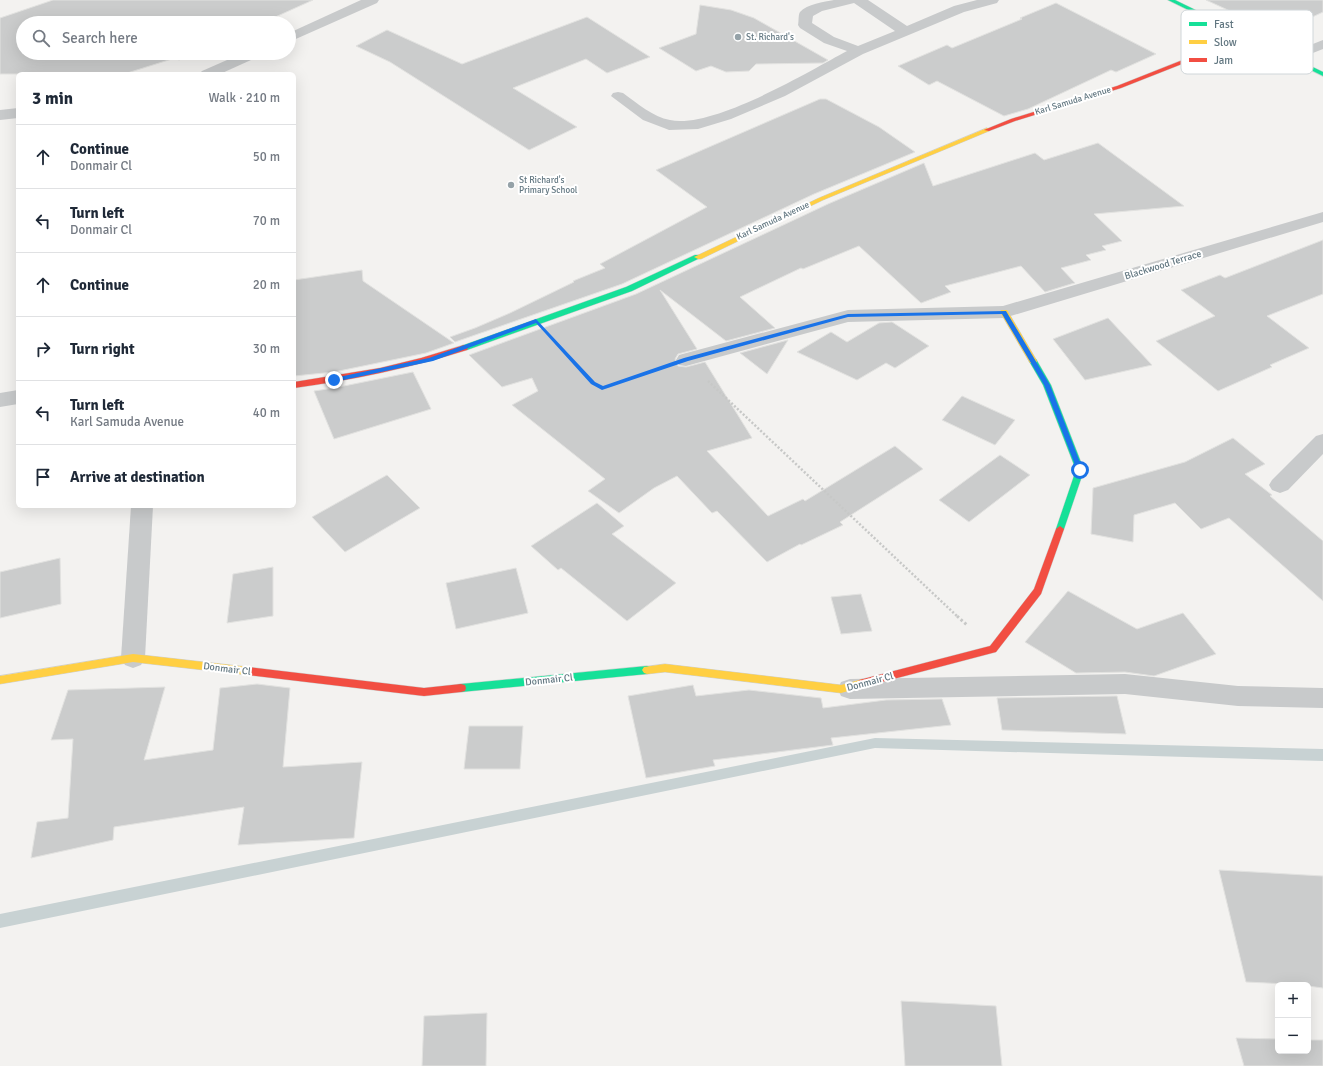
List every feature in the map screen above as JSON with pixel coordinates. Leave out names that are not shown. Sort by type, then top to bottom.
[{"type":"street","points":[[296,35],[372,0]]},
{"type":"street","points":[[1171,0],[1191,10]]},
{"type":"street","points":[[1313,48],[1323,44]]},
{"type":"street","points":[[211,72],[239,60]]},
{"type":"street","name":"Karl Samuda Avenue","points":[[296,385],[334,380],[430,360],[629,289],[821,199],[970,136],[1013,120],[1119,87],[1181,63]]},
{"type":"street","points":[[1313,69],[1323,74]]},
{"type":"street","points":[[0,115],[16,113]]},
{"type":"street","name":"Blackwood Terrace","points":[[1004,312],[1323,217]]},
{"type":"street","points":[[686,360],[848,316],[1004,312],[1047,385],[1080,470],[1038,591],[993,649]]},
{"type":"street","points":[[0,400],[16,397]]},
{"type":"street","points":[[1280,485],[1323,441]]},
{"type":"street","points":[[133,658],[142,508]]},
{"type":"street","name":"Donmair Cl","points":[[0,680],[133,658],[424,692],[665,668],[841,690],[993,649]]},
{"type":"street","points":[[841,690],[1125,684],[1238,696],[1323,698]]},
{"type":"lane","points":[[850,0],[817,8],[806,14],[805,24],[829,40],[858,51]]},
{"type":"lane","points":[[859,0],[905,31]]},
{"type":"lane","points":[[618,96],[648,117],[669,125],[698,124],[726,116],[780,94],[858,51],[905,31],[959,9],[992,0]]},
{"type":"path","points":[[536,321],[593,383],[602,388],[686,360],[993,649]]},
{"type":"building","points":[[53,0],[313,0],[278,16],[16,16],[16,60],[169,60],[130,72],[16,72],[16,74],[0,74],[0,18]]},
{"type":"building","points":[[1206,0],[1323,0],[1323,12],[1313,17],[1313,10],[1228,10]]},
{"type":"building","points":[[1056,3],[1156,54],[1116,72],[1111,70],[1028,109],[1004,116],[937,81],[929,85],[898,66],[947,45],[952,48]]},
{"type":"building","name":"St. Richard's","points":[[700,5],[731,10],[754,18],[828,60],[823,63],[756,64],[749,71],[726,72],[711,66],[696,71],[659,48],[696,34]]},
{"type":"building","points":[[587,17],[650,57],[607,73],[586,59],[513,88],[577,127],[529,150],[390,62],[356,46],[387,30],[462,64]]},
{"type":"building","points":[[820,99],[826,99],[879,127],[915,152],[814,194],[622,284],[455,342],[450,337],[510,313],[574,282],[573,281],[605,268],[600,264],[707,207],[656,170]]},
{"type":"building","points":[[1098,143],[1184,206],[1094,214],[1122,241],[1102,246],[1106,250],[1086,255],[1091,260],[1061,268],[1075,283],[1045,292],[1021,266],[945,286],[951,292],[921,303],[859,246],[803,269],[801,268],[740,297],[775,328],[726,341],[660,290],[697,349],[678,354],[675,359],[678,366],[686,367],[705,362],[752,438],[707,451],[768,516],[803,499],[805,501],[895,446],[923,469],[840,522],[843,525],[801,545],[800,544],[767,562],[717,511],[712,513],[677,476],[654,488],[619,513],[588,491],[605,479],[512,405],[538,391],[532,378],[502,387],[469,355],[636,294],[828,204],[924,163],[933,186],[1035,153],[1044,160]]},
{"type":"building","points":[[1323,240],[1323,294],[1267,316],[1309,348],[1270,365],[1272,367],[1218,391],[1156,341],[1215,316],[1181,290],[1220,275],[1225,278]]},
{"type":"building","points":[[362,270],[363,281],[454,343],[426,353],[334,372],[296,376],[296,280]]},
{"type":"building","points":[[1108,318],[1152,365],[1085,380],[1053,339]]},
{"type":"building","points":[[892,322],[929,346],[895,368],[886,363],[857,380],[797,352],[831,332],[847,342],[879,323]]},
{"type":"building","points":[[788,340],[767,374],[740,353]]},
{"type":"building","points":[[413,372],[431,409],[334,439],[314,391]]},
{"type":"building","points":[[962,396],[1015,420],[995,445],[942,420]]},
{"type":"building","points":[[1233,438],[1265,464],[1245,474],[1272,495],[1270,496],[1323,541],[1323,601],[1229,518],[1201,529],[1175,503],[1134,515],[1133,542],[1091,534],[1093,488],[1185,462]]},
{"type":"building","points":[[1000,455],[1030,475],[969,522],[939,500]]},
{"type":"building","points":[[387,475],[420,508],[345,552],[312,517]]},
{"type":"building","points":[[597,503],[624,526],[612,534],[676,583],[627,621],[561,568],[558,570],[531,546]]},
{"type":"building","points":[[60,558],[61,604],[0,618],[0,572]]},
{"type":"building","points":[[273,567],[273,616],[227,623],[233,574]]},
{"type":"building","points":[[516,568],[528,613],[456,629],[446,583]]},
{"type":"building","points":[[1068,591],[1137,629],[1183,613],[1216,654],[1154,676],[1125,672],[1076,673],[1025,642]]},
{"type":"building","points":[[861,594],[872,631],[841,634],[831,597]]},
{"type":"building","points":[[257,684],[290,688],[283,767],[362,762],[354,838],[238,845],[244,807],[114,827],[113,840],[31,858],[37,822],[68,818],[73,739],[51,740],[68,690],[165,687],[144,760],[213,750],[220,688]]},
{"type":"building","points":[[693,685],[696,696],[749,690],[821,698],[823,708],[886,700],[942,699],[951,725],[831,738],[833,745],[713,760],[715,766],[646,778],[628,696]]},
{"type":"building","points":[[1117,696],[1126,734],[1002,730],[997,698]]},
{"type":"building","points":[[469,726],[523,726],[520,769],[464,769]]},
{"type":"building","points":[[1219,870],[1323,876],[1323,988],[1311,986],[1311,982],[1275,982],[1275,983],[1246,982]]},
{"type":"building","points":[[901,1001],[996,1006],[1002,1066],[905,1066]]},
{"type":"building","points":[[487,1013],[486,1066],[422,1066],[424,1016]]},
{"type":"building","points":[[1236,1038],[1275,1039],[1275,1054],[1311,1054],[1311,1040],[1323,1040],[1323,1066],[1244,1066]]},
{"type":"waterway","points":[[0,921],[875,743],[1323,755]]},
{"type":"traffic: fast","points":[[1171,0],[1192,10]]},
{"type":"traffic: fast","points":[[1313,69],[1323,74]]},
{"type":"traffic: fast","points":[[464,348],[629,289],[698,257]]},
{"type":"traffic: fast","points":[[1033,361],[1047,385],[1080,470],[1060,529]]},
{"type":"traffic: fast","points":[[461,688],[647,670]]},
{"type":"traffic: slow","points":[[698,257],[821,199],[987,130]]},
{"type":"traffic: slow","points":[[1004,312],[1033,361]]},
{"type":"traffic: slow","points":[[0,680],[133,658],[248,671]]},
{"type":"traffic: slow","points":[[647,670],[665,668],[841,689],[863,683]]},
{"type":"traffic: jam","points":[[987,130],[1013,120],[1119,87],[1181,63]]},
{"type":"traffic: jam","points":[[296,385],[380,371],[422,361],[464,348]]},
{"type":"traffic: jam","points":[[863,683],[993,649],[1038,591],[1060,529]]},
{"type":"traffic: jam","points":[[248,671],[424,692],[461,688]]},
{"type":"place","name":"St. Richard's","points":[[738,37]]},
{"type":"place","name":"St Richard's Primary School","points":[[511,185]]},
{"type":"route","points":[[334,380],[430,360],[536,321],[583,373],[593,383],[602,388],[686,360],[848,316],[1004,312],[1047,385],[1080,470]]}]
